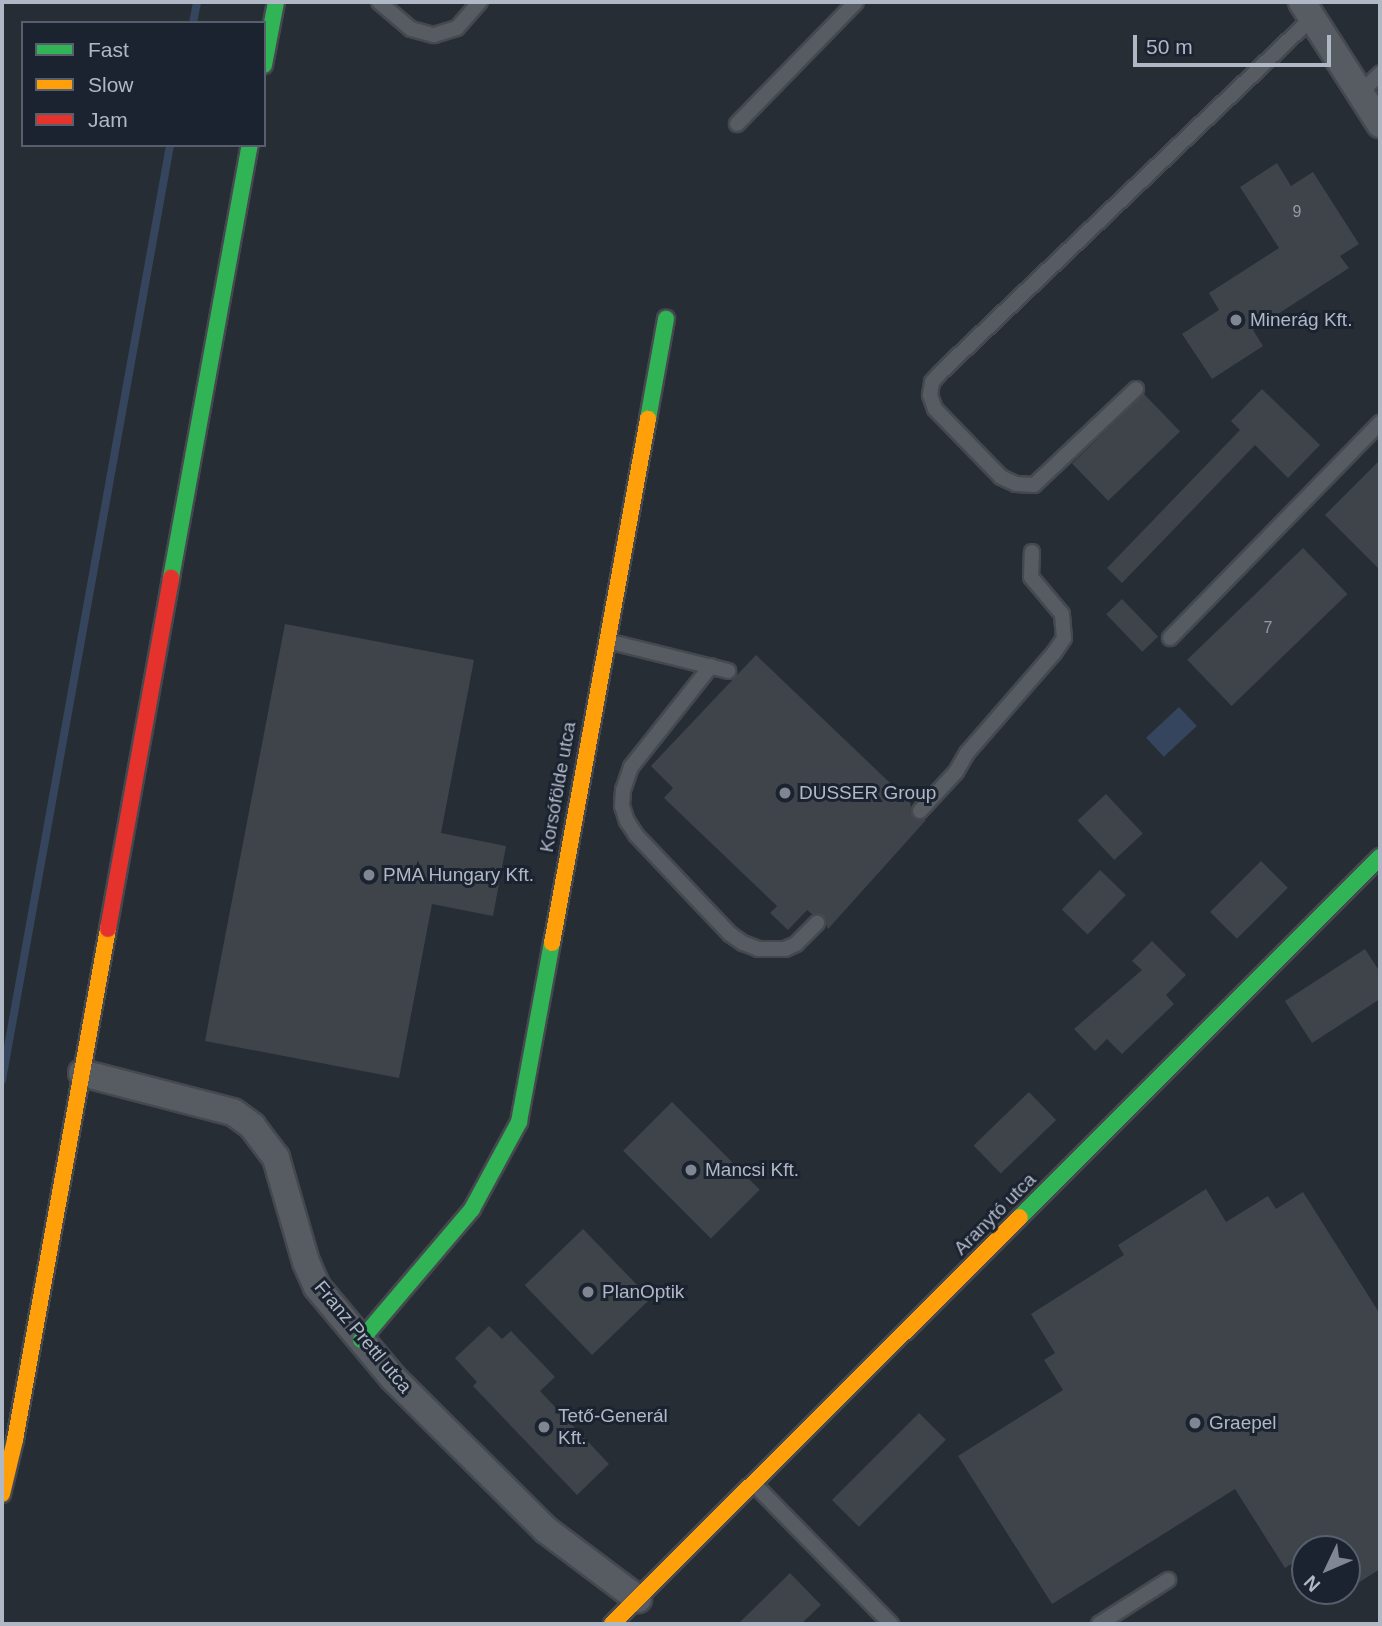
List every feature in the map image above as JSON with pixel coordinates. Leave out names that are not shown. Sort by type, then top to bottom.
[{"type":"street","points":[[266,54],[276,2]]},
{"type":"street","points":[[1307,10],[1380,124]]},
{"type":"street","points":[[2,1494],[18,1427],[250,147]]},
{"type":"street","name":"Korsófölde utca","points":[[361,1340],[472,1209],[519,1122],[666,319]]},
{"type":"street","name":"Aranytó utca","points":[[612,1624],[1380,857]]},
{"type":"street","name":"Franz Prettl utca","points":[[82,1073],[233,1112],[251,1126],[276,1158],[306,1262],[317,1287],[393,1378],[546,1530],[638,1599]]},
{"type":"lane","points":[[379,2],[411,29],[435,35],[457,28],[480,2]]},
{"type":"lane","points":[[737,124],[856,2]]},
{"type":"lane","points":[[1136,389],[1034,485],[1016,484],[1001,477],[935,409],[930,395],[932,382],[941,372],[1307,10]]},
{"type":"lane","points":[[1360,93],[1380,74]]},
{"type":"lane","points":[[1170,638],[1380,423]]},
{"type":"lane","points":[[920,811],[1061,645],[1065,621],[1058,608],[1031,577],[1032,552]]},
{"type":"lane","points":[[606,641],[728,671]]},
{"type":"lane","points":[[711,666],[631,767],[623,790],[622,806],[627,821],[636,835],[692,895],[730,934],[743,943],[760,949],[785,949],[796,944],[817,923]]},
{"type":"lane","points":[[754,1484],[891,1624]]},
{"type":"lane","points":[[1099,1624],[1168,1580]]},
{"type":"water","points":[[1179,707],[1197,726],[1164,757],[1146,738]]},
{"type":"building","points":[[1277,163],[1291,186],[1313,172],[1359,244],[1340,256],[1349,268],[1253,330],[1263,346],[1212,379],[1182,334],[1219,310],[1209,293],[1279,248],[1240,187]]},
{"type":"building","points":[[1262,389],[1320,445],[1288,478],[1255,445],[1122,583],[1107,568],[1240,430],[1231,421]]},
{"type":"building","points":[[1144,394],[1180,431],[1108,501],[1072,463]]},
{"type":"building","points":[[1380,460],[1380,570],[1325,515]]},
{"type":"building","points":[[1303,548],[1347,594],[1232,706],[1187,660]]},
{"type":"building","points":[[1122,599],[1158,636],[1142,652],[1106,614]]},
{"type":"building","name":"PMA Hungary Kft.","points":[[285,624],[474,660],[441,833],[506,846],[493,916],[432,904],[399,1078],[205,1041]]},
{"type":"building","name":"DUSSER Group","points":[[756,655],[910,802],[913,818],[926,820],[828,929],[823,916],[813,915],[807,910],[788,930],[770,913],[777,906],[664,798],[673,788],[651,766]]},
{"type":"building","points":[[1106,794],[1143,833],[1114,860],[1077,821]]},
{"type":"building","points":[[1261,861],[1288,888],[1237,939],[1210,912]]},
{"type":"building","points":[[1100,870],[1126,895],[1088,935],[1062,910]]},
{"type":"building","points":[[1152,941],[1186,975],[1166,995],[1174,1004],[1122,1054],[1107,1039],[1095,1051],[1074,1029],[1142,970],[1132,961]]},
{"type":"building","points":[[1365,949],[1380,972],[1380,999],[1312,1043],[1285,1001]]},
{"type":"building","points":[[1029,1092],[1056,1120],[1001,1174],[974,1145]]},
{"type":"building","name":"Mancsi Kft.","points":[[672,1102],[760,1190],[711,1238],[623,1151]]},
{"type":"building","name":"Graepel","points":[[1206,1189],[1226,1222],[1268,1196],[1276,1209],[1303,1192],[1380,1314],[1380,1569],[1361,1581],[1361,1535],[1291,1535],[1291,1564],[1285,1568],[1235,1489],[1052,1604],[958,1456],[1063,1390],[1044,1360],[1055,1353],[1031,1314],[1124,1255],[1118,1245]]},
{"type":"building","name":"PlanOptik","points":[[583,1229],[650,1299],[592,1355],[525,1285]]},
{"type":"building","name":"Tető-Generál Kft.","points":[[489,1326],[502,1339],[511,1331],[555,1377],[540,1391],[609,1464],[577,1495],[473,1386],[477,1382],[455,1358]]},
{"type":"building","points":[[919,1413],[946,1440],[859,1527],[832,1500]]},
{"type":"building","points":[[790,1573],[821,1605],[801,1624],[738,1624]]},
{"type":"waterway","points":[[193,21],[197,2]]},
{"type":"waterway","points":[[2,1080],[170,147]]},
{"type":"traffic: fast","points":[[266,54],[276,2]]},
{"type":"traffic: fast","points":[[171,578],[250,147]]},
{"type":"traffic: fast","points":[[648,419],[666,319]]},
{"type":"traffic: fast","points":[[1020,1217],[1380,857]]},
{"type":"traffic: fast","points":[[361,1340],[472,1209],[519,1122],[552,943]]},
{"type":"traffic: slow","points":[[552,943],[648,419]]},
{"type":"traffic: slow","points":[[2,1494],[15,1440],[108,929]]},
{"type":"traffic: slow","points":[[612,1624],[1020,1217]]},
{"type":"traffic: jam","points":[[108,929],[171,578]]},
{"type":"place","name":"Minerág Kft.","points":[[1236,320]]},
{"type":"place","name":"DUSSER Group","points":[[785,793]]},
{"type":"place","name":"PMA Hungary Kft.","points":[[369,875]]},
{"type":"place","name":"Mancsi Kft.","points":[[691,1170]]},
{"type":"place","name":"PlanOptik","points":[[588,1292]]},
{"type":"place","name":"Graepel","points":[[1195,1423]]},
{"type":"place","name":"Tető-Generál Kft.","points":[[544,1427]]}]
